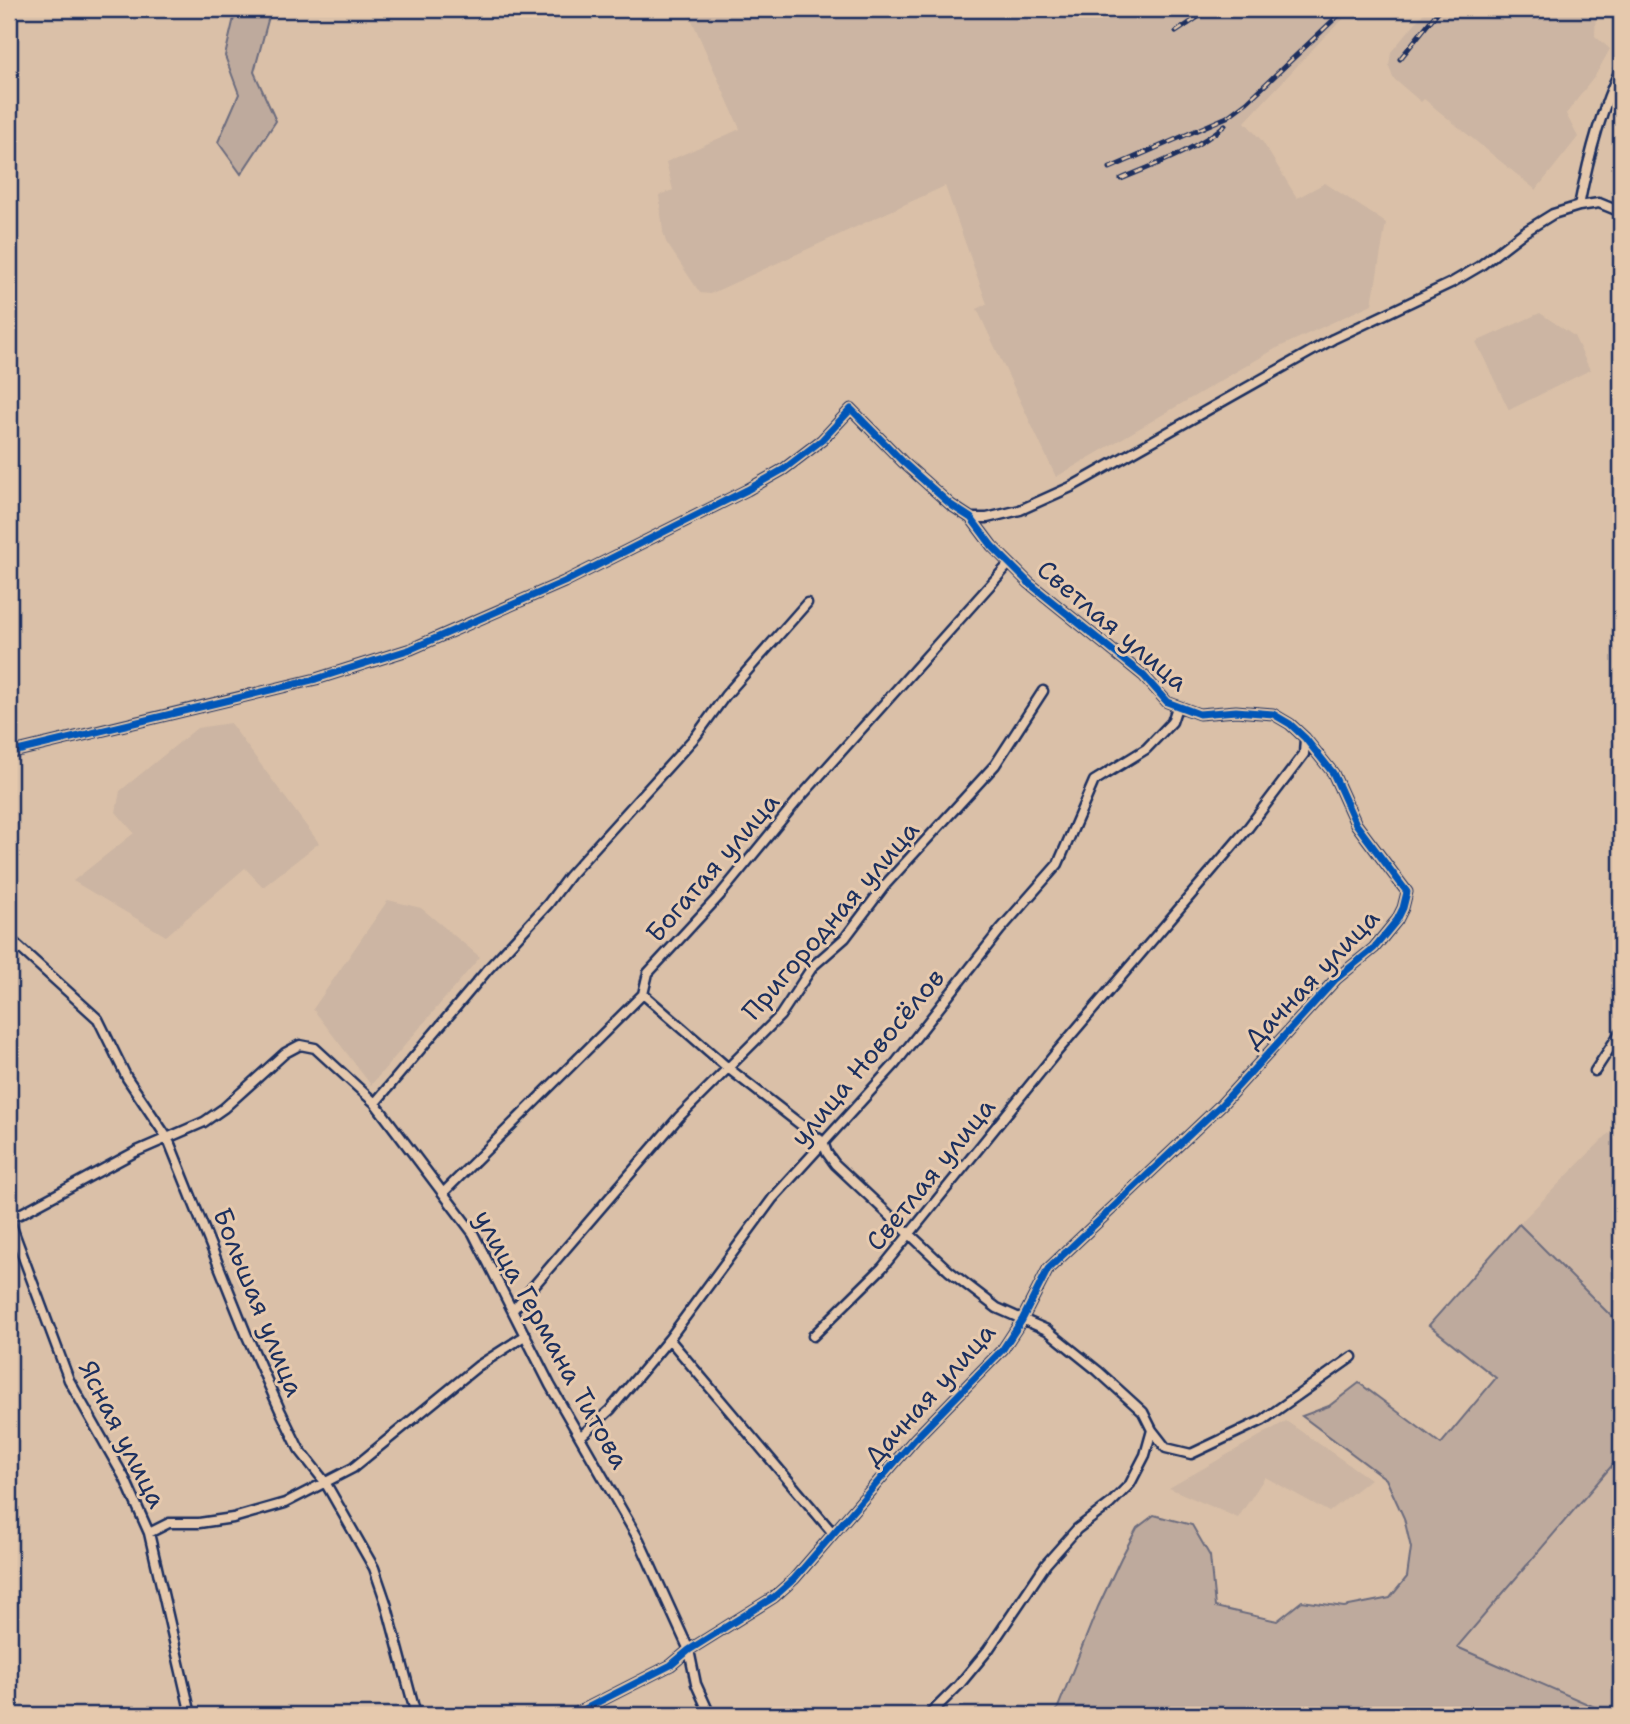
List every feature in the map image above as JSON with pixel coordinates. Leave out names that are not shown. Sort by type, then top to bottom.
[{"type":"street","points":[[1579,206],[1587,165],[1612,86],[1621,68]]},
{"type":"street","points":[[971,518],[987,518],[1013,512],[1071,487],[1333,339],[1451,283],[1480,266],[1544,220],[1579,206],[1599,203],[1621,212]]},
{"type":"street","name":"Светлая улица","points":[[9,752],[316,679],[411,649],[564,582],[747,490],[784,468],[822,440],[851,409],[903,463],[951,505],[971,518],[992,547],[1029,583],[1144,676],[1167,702],[1199,714],[1236,711],[1273,714],[1290,724],[1333,773],[1356,824],[1407,892]]},
{"type":"street","name":"Богатая улица","points":[[444,1192],[643,994],[648,973],[720,895],[797,801],[1009,564]]},
{"type":"street","points":[[375,1103],[489,968],[548,904],[569,876],[696,736],[725,696],[807,603]]},
{"type":"street","name":"Пригородная улица","points":[[513,1310],[679,1116],[780,1016],[814,966],[845,938],[885,885],[995,765],[1043,691]]},
{"type":"street","name":"улица Новосёлов","points":[[580,1437],[610,1410],[669,1339],[772,1198],[895,1064],[1000,930],[1058,864],[1094,780],[1146,748],[1172,722],[1177,707]]},
{"type":"street","name":"Светлая улица","points":[[813,1336],[882,1268],[1055,1054],[1248,828],[1304,754],[1305,738]]},
{"type":"street","name":"Дачная улица","points":[[573,1715],[652,1675],[774,1597],[794,1578],[915,1439],[1003,1349],[1022,1320],[1048,1269],[1221,1105],[1336,979],[1374,948],[1397,920],[1407,892]]},
{"type":"street","name":"Большая улица","points":[[9,938],[98,1019],[127,1078],[169,1139],[264,1373],[299,1448],[325,1482],[374,1568],[416,1715]]},
{"type":"street","points":[[643,994],[728,1068],[824,1142],[827,1153],[835,1164],[949,1271],[997,1308],[1047,1330],[1098,1371],[1143,1412],[1152,1430],[1166,1448],[1191,1454],[1263,1420],[1353,1357]]},
{"type":"street","points":[[1595,1071],[1621,1031]]},
{"type":"street","name":"улица Германа Титова","points":[[169,1139],[204,1122],[285,1053],[300,1045],[316,1048],[375,1103],[473,1233],[550,1385],[639,1540],[689,1650],[696,1684],[710,1715]]},
{"type":"street","points":[[9,1217],[30,1209],[135,1152],[169,1139]]},
{"type":"street","name":"Ясная улица","points":[[9,1217],[69,1380],[125,1479],[149,1533],[191,1715]]},
{"type":"street","points":[[149,1533],[169,1523],[199,1523],[233,1518],[285,1503],[353,1468],[478,1366],[526,1335]]},
{"type":"street","points":[[669,1339],[832,1532]]},
{"type":"street","points":[[929,1715],[988,1650],[1046,1564],[1077,1529],[1110,1504],[1130,1484],[1145,1455],[1152,1430]]},
{"type":"shaded area","points":[[236,9],[271,9],[254,72],[276,121],[241,174],[218,142],[239,94],[225,56]]},
{"type":"shaded area","points":[[687,9],[1354,9],[1324,37],[1245,122],[1262,141],[1297,198],[1325,183],[1386,223],[1372,304],[1275,349],[1056,477],[977,309],[987,304],[945,186],[710,294],[700,293],[666,242],[663,232],[659,195],[673,190],[666,162],[740,129]]},
{"type":"shaded area","points":[[1427,9],[1596,9],[1595,36],[1610,49],[1595,76],[1566,114],[1578,137],[1536,190],[1424,99],[1421,102],[1393,78],[1389,66],[1391,52]]},
{"type":"shaded area","points":[[1540,313],[1574,336],[1590,370],[1509,410],[1476,342]]},
{"type":"shaded area","points":[[230,723],[319,843],[263,887],[245,868],[166,936],[73,881],[134,833],[116,812],[120,791],[197,728]]},
{"type":"shaded area","points":[[388,900],[421,908],[480,957],[371,1085],[313,1009]]},
{"type":"shaded area","points":[[1609,1133],[1621,1146],[1621,1326],[1519,1224]]},
{"type":"shaded area","points":[[1519,1224],[1621,1326],[1621,1455],[1457,1647],[1613,1715],[1055,1715],[1098,1607],[1121,1558],[1137,1528],[1154,1515],[1192,1525],[1210,1556],[1215,1607],[1277,1621],[1302,1601],[1344,1607],[1390,1598],[1407,1577],[1411,1548],[1404,1518],[1386,1479],[1302,1416],[1329,1406],[1359,1383],[1441,1444],[1496,1378],[1429,1325]]},
{"type":"shaded area","points":[[1286,1421],[1370,1479],[1329,1512],[1265,1477],[1238,1518],[1169,1488]]},
{"type":"shaded area","points":[[1621,1455],[1621,1715],[1613,1715],[1457,1647]]},
{"type":"railway","points":[[1176,32],[1210,9]]},
{"type":"railway","points":[[1110,168],[1227,117],[1247,102],[1345,9]]},
{"type":"railway","points":[[1400,59],[1440,9]]},
{"type":"railway","points":[[1121,179],[1189,149],[1225,125]]},
{"type":"cycle path","points":[[9,753],[316,679],[411,649],[564,582],[747,490],[784,469],[822,440],[851,409],[903,462],[951,505],[971,518],[992,546],[1029,583],[1144,676],[1167,702],[1199,714],[1236,711],[1273,714],[1290,724],[1333,773],[1356,824],[1407,892],[1397,920],[1374,948],[1336,979],[1221,1105],[1048,1269],[1022,1320],[1003,1349],[915,1439],[794,1579],[774,1597],[689,1650],[671,1665],[573,1715]]}]
